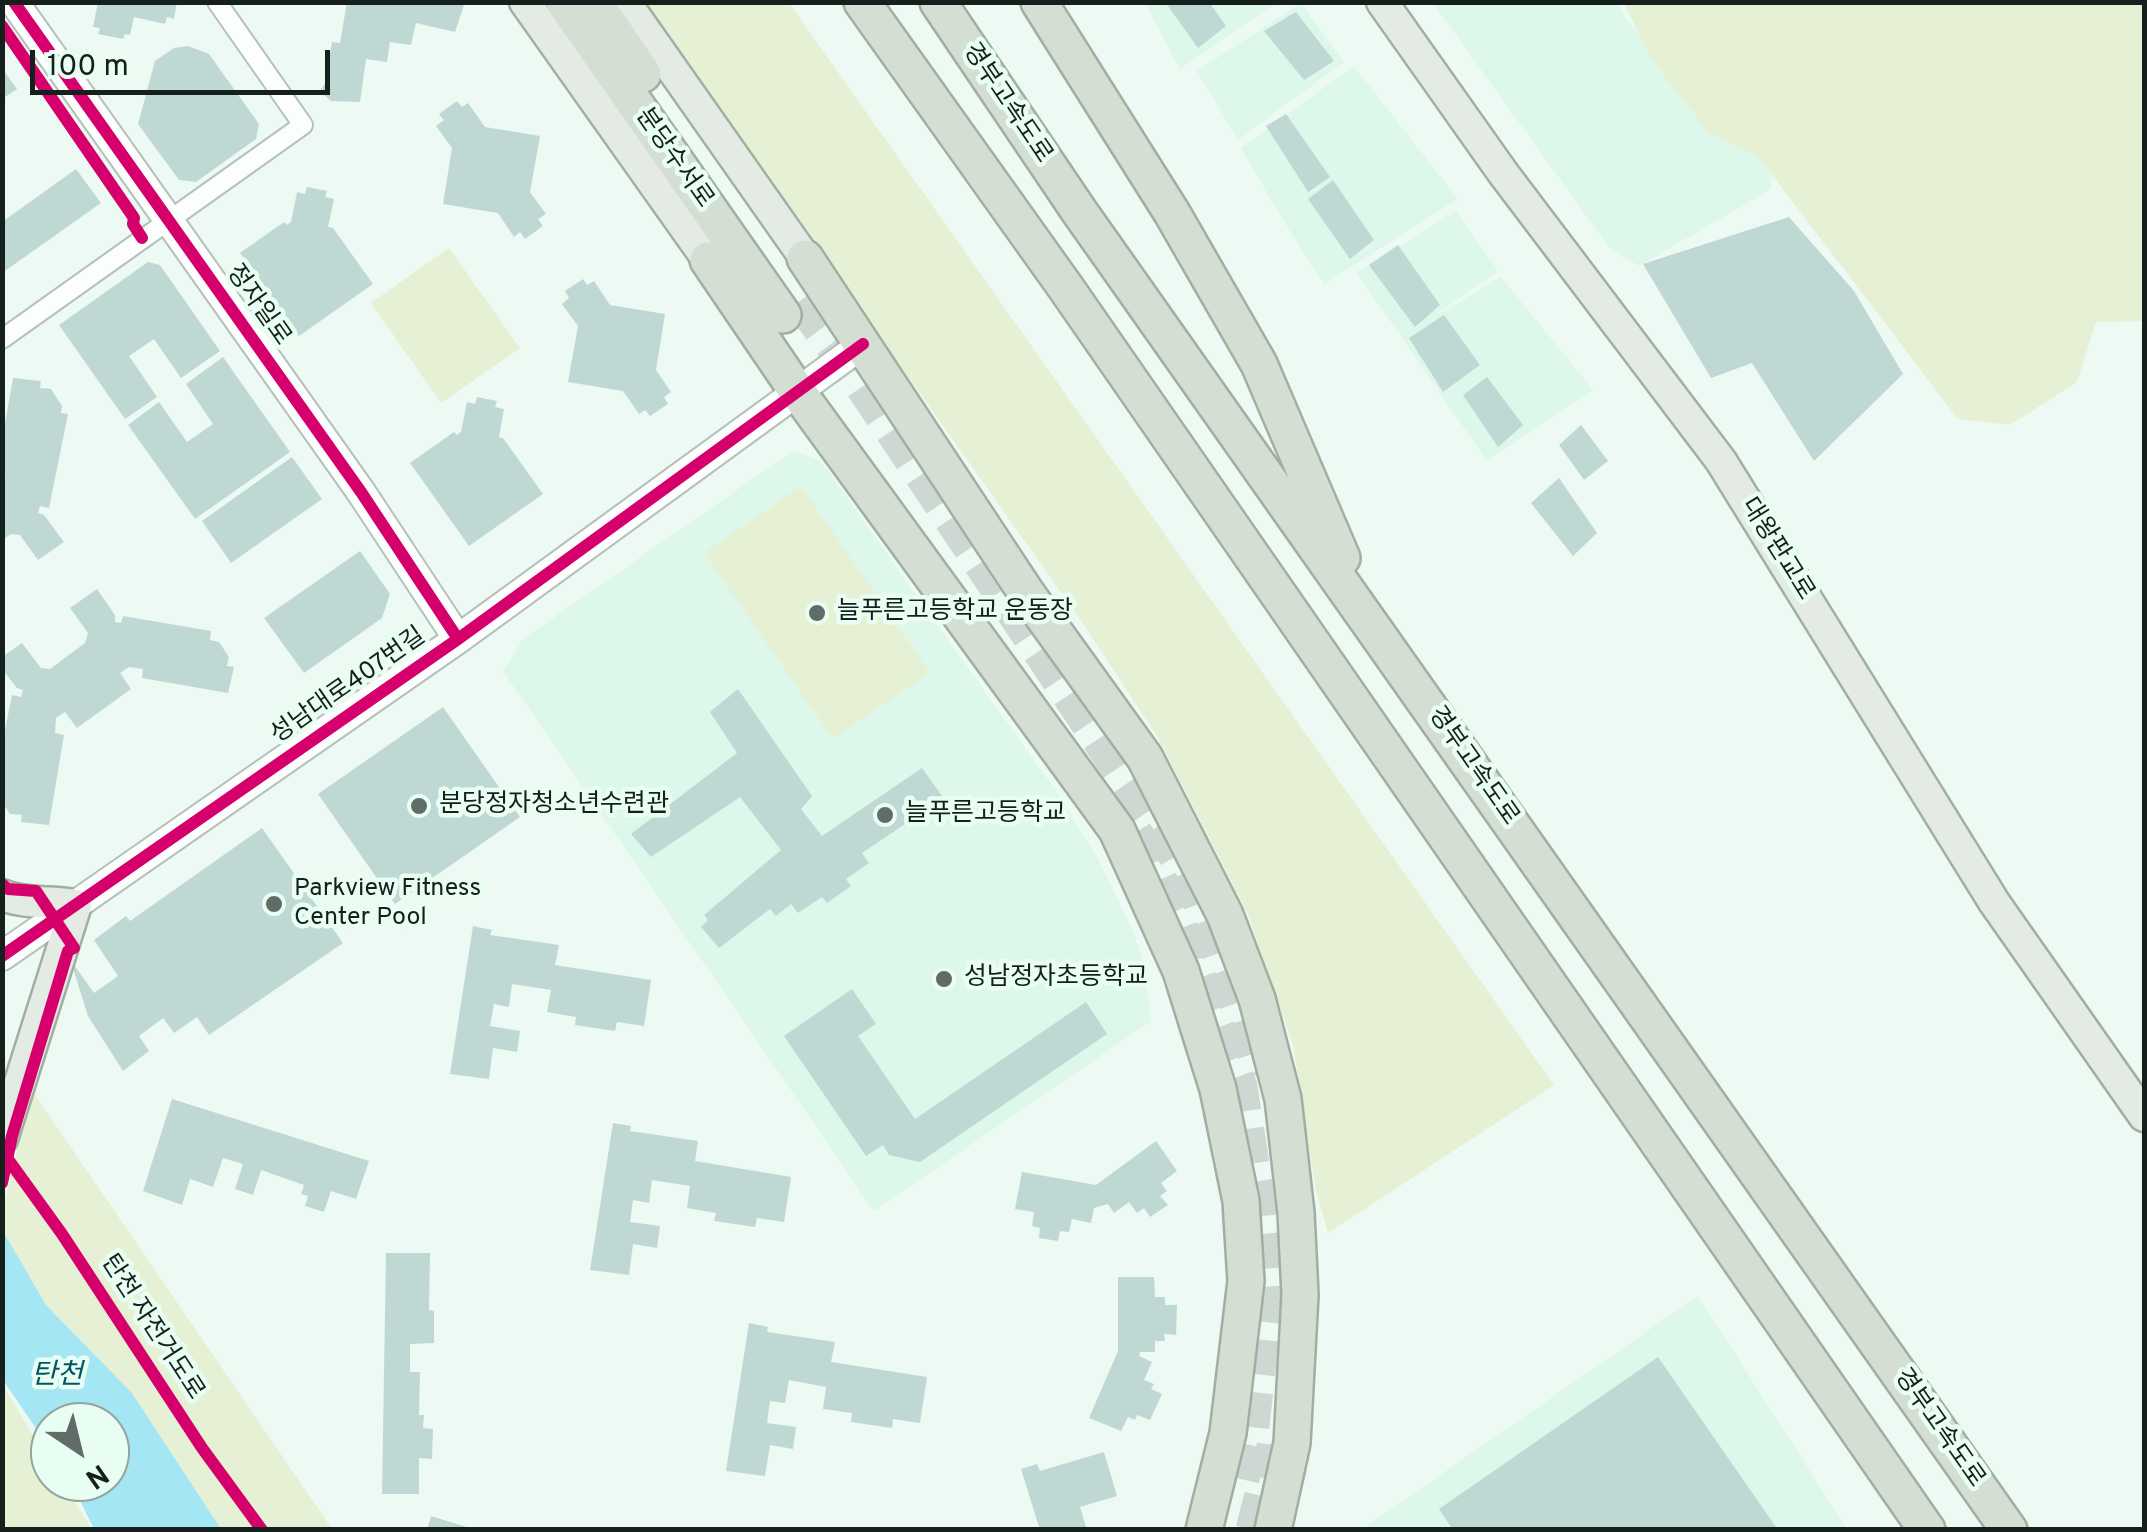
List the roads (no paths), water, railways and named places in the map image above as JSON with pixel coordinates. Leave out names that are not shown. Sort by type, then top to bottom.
[{"type":"highway","name":"분당수서로","points":[[564,2],[792,308],[594,2]]},
{"type":"highway","points":[[862,2],[1066,288],[1927,1530]]},
{"type":"highway","name":"경부고속도로","points":[[938,2],[1079,212],[2009,1530]]},
{"type":"highway","points":[[1039,2],[1172,213],[1259,364],[1370,624]]},
{"type":"highway","points":[[805,258],[1027,594],[1145,758],[1225,915],[1257,998],[1283,1099],[1296,1213],[1300,1295],[1292,1444],[1273,1530]]},
{"type":"highway","points":[[708,260],[797,392],[1116,830],[1181,971],[1218,1089],[1241,1202],[1246,1281],[1228,1433],[1204,1530]]},
{"type":"main road","points":[[524,2],[708,260]]},
{"type":"main road","points":[[625,2],[805,258]]},
{"type":"main road","name":"대왕판교로","points":[[1382,2],[1538,220],[1721,460],[1994,902],[2144,1116]]},
{"type":"main road","points":[[2,895],[20,902],[42,900],[76,905],[4,1135]]},
{"type":"street","name":"정자일로","points":[[14,2],[349,476],[458,639]]},
{"type":"street","points":[[2,339],[303,124],[217,2]]},
{"type":"street","name":"성남대로407번길","points":[[2,956],[458,639],[863,344]]},
{"type":"water","name":"탄천","points":[[3,1231],[46,1305],[132,1393],[221,1529],[94,1529],[81,1502],[130,1502],[130,1402],[30,1402],[30,1420],[3,1380]]},
{"type":"tunnel","points":[[800,301],[861,384],[1169,844],[1197,894],[1262,1073]]},
{"type":"tunnel","points":[[1135,833],[1174,912],[1240,1087],[1258,1204],[1266,1295],[1250,1445],[1238,1496]]},
{"type":"tunnel","points":[[1253,1530],[1276,1428]]},
{"type":"place","name":"늘푸른고등학교 운동장","points":[[817,613]]},
{"type":"place","name":"분당정자청소년수련관","points":[[419,806]]},
{"type":"place","name":"늘푸른고등학교","points":[[885,815]]},
{"type":"place","name":"Parkview Fitness Center Pool","points":[[274,904]]},
{"type":"place","name":"성남정자초등학교","points":[[944,979]]}]
